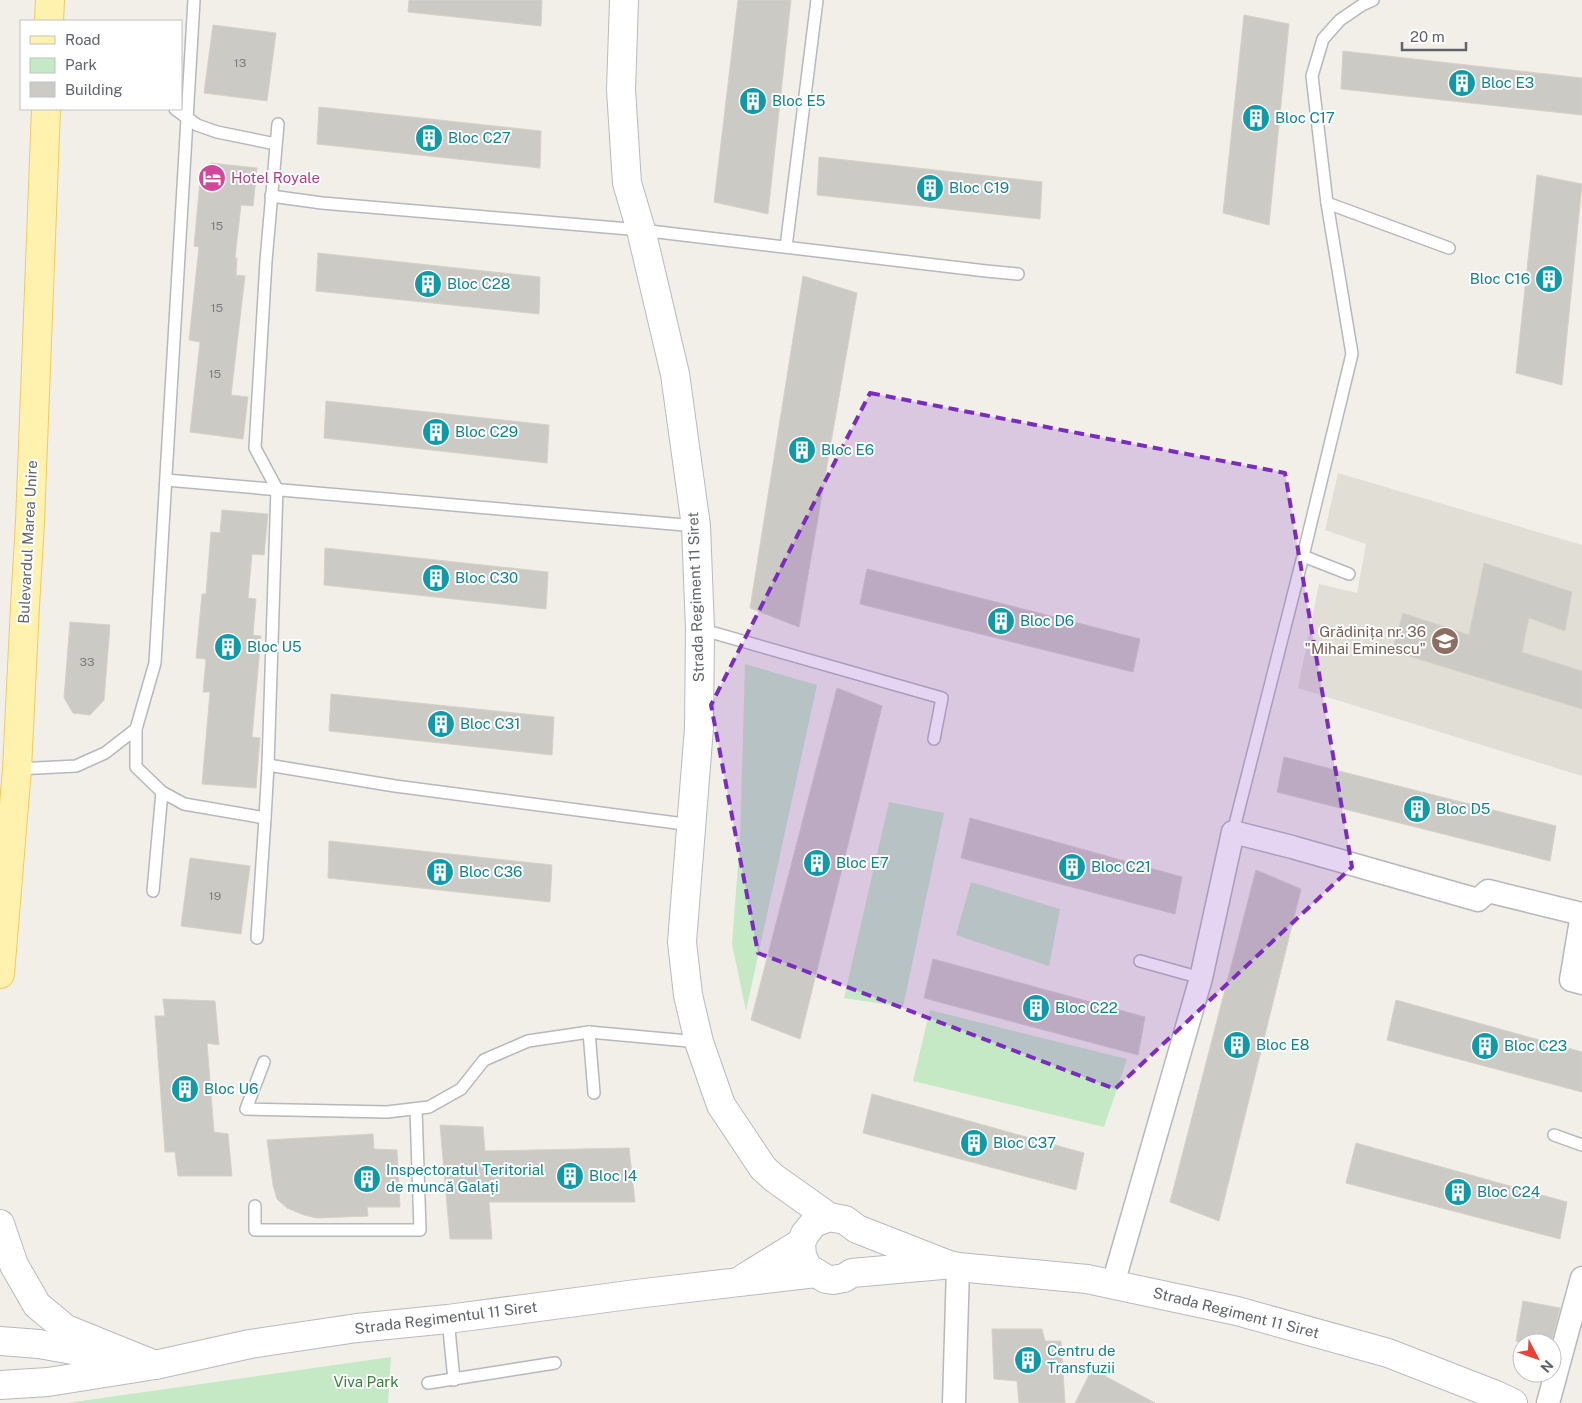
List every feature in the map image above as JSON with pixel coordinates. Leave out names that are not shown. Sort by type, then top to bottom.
[{"type":"main road","points":[[49,20],[50,0]]},
{"type":"main road","name":"Strada Regiment 11 Siret","points":[[624,0],[621,90],[627,183],[641,230],[676,374],[696,526],[700,629],[699,728],[682,942],[688,995],[699,1042],[721,1105],[763,1168],[774,1178],[829,1218],[845,1220],[857,1229],[953,1266]]},
{"type":"main road","name":"Bulevardul Marea Unire","points":[[0,974],[17,769],[30,522],[46,110]]},
{"type":"main road","name":"Strada Regiment 11 Siret","points":[[774,1178],[803,1239],[802,1256],[808,1268],[826,1279],[844,1278],[856,1269],[953,1266],[1087,1279],[1237,1311],[1388,1353],[1513,1403]]},
{"type":"main road","points":[[738,1282],[803,1239],[814,1223],[829,1218]]},
{"type":"main road","points":[[0,1224],[14,1265],[37,1305],[66,1329],[155,1365]]},
{"type":"main road","points":[[856,1269],[863,1256],[863,1243],[857,1229]]},
{"type":"main road","name":"Strada Regimentul 11 Siret","points":[[155,1365],[250,1344],[357,1328],[448,1319],[738,1282],[816,1274]]},
{"type":"main road","points":[[0,1341],[39,1344],[155,1365]]},
{"type":"main road","points":[[0,1385],[48,1382],[155,1365]]},
{"type":"main road","points":[[31,1403],[155,1365]]},
{"type":"street","points":[[1114,1284],[1201,978],[1233,832],[1478,900],[1488,891],[1582,914],[1571,980],[1582,983]]},
{"type":"street","points":[[953,1266],[954,1403]]},
{"type":"street","points":[[1548,1403],[1582,1278]]},
{"type":"lane","points":[[194,0],[155,663],[136,729],[136,767],[162,792],[184,804],[265,818]]},
{"type":"lane","points":[[786,247],[817,0]]},
{"type":"lane","points":[[1233,832],[1352,354],[1327,203],[1312,76],[1323,39],[1340,20],[1373,0]]},
{"type":"lane","points":[[176,110],[197,125],[217,132],[276,144]]},
{"type":"lane","points":[[258,938],[268,765],[277,490],[255,448],[271,196],[278,124]]},
{"type":"lane","points":[[271,196],[322,203],[641,230],[1018,274]]},
{"type":"lane","points":[[1327,203],[1449,248]]},
{"type":"lane","points":[[166,480],[696,526]]},
{"type":"lane","points":[[1303,556],[1349,574]]},
{"type":"lane","points":[[700,629],[942,698],[934,739]]},
{"type":"lane","points":[[17,769],[76,766],[105,753],[136,729]]},
{"type":"lane","points":[[268,765],[395,786],[692,825]]},
{"type":"lane","points":[[153,891],[162,792]]},
{"type":"lane","points":[[1140,961],[1201,978]]},
{"type":"lane","points":[[264,1062],[246,1109],[387,1112],[429,1107],[461,1089],[484,1060],[528,1041],[589,1032],[699,1042]]},
{"type":"lane","points":[[589,1032],[594,1093]]},
{"type":"lane","points":[[255,1206],[255,1230],[420,1230],[416,1109]]},
{"type":"lane","points":[[1554,1135],[1582,1145]]},
{"type":"lane","points":[[448,1319],[454,1380]]},
{"type":"lane","points":[[428,1383],[555,1363]]},
{"type":"highlighted area","points":[[870,393],[1285,473],[1352,867],[1115,1089],[758,953],[711,705]]},
{"type":"shaded area","name":"Grădinița nr. 36 \"Mihai Eminescu\"","points":[[1338,473],[1582,545],[1582,776],[1298,688],[1319,584],[1357,593],[1366,544],[1325,530]]},
{"type":"green space","points":[[745,664],[817,685],[746,1011],[732,944],[740,839]]},
{"type":"green space","points":[[889,802],[944,813],[903,1007],[844,998]]},
{"type":"green space","points":[[971,882],[1060,909],[1049,966],[956,935]]},
{"type":"green space","points":[[930,1010],[1127,1059],[1104,1127],[913,1081]]},
{"type":"green space","name":"Viva Park","points":[[391,1357],[388,1403],[67,1403]]},
{"type":"building","points":[[409,0],[542,0],[541,26],[408,12]]},
{"type":"building","name":"Bloc E5","points":[[738,0],[791,0],[768,214],[714,202]]},
{"type":"building","name":"Bloc C17","points":[[1244,15],[1289,24],[1269,225],[1223,213]]},
{"type":"building","points":[[213,25],[276,33],[267,101],[204,93]]},
{"type":"building","name":"Bloc E3","points":[[1343,51],[1582,78],[1582,115],[1341,89]]},
{"type":"building","name":"Bloc C27","points":[[319,107],[541,131],[540,168],[317,144]]},
{"type":"building","name":"Bloc C19","points":[[819,157],[1042,182],[1040,219],[817,195]]},
{"type":"building","points":[[211,163],[257,168],[253,206],[241,205],[235,258],[237,258],[236,275],[245,276],[231,395],[248,397],[243,439],[190,432],[200,342],[189,340],[199,247],[194,246],[200,181],[209,182]]},
{"type":"building","name":"Bloc C16","points":[[1537,175],[1582,184],[1562,385],[1516,373]]},
{"type":"building","name":"Bloc C28","points":[[318,253],[540,277],[539,314],[316,291]]},
{"type":"building","name":"Bloc E6","points":[[803,276],[857,293],[799,627],[750,608]]},
{"type":"building","name":"Bloc C29","points":[[326,401],[549,425],[547,463],[324,438]]},
{"type":"building","name":"Bloc U5","points":[[222,510],[268,514],[264,555],[252,554],[248,598],[256,599],[253,635],[261,636],[252,737],[260,738],[256,788],[202,784],[210,692],[203,692],[206,659],[196,658],[202,594],[206,594],[211,532],[220,533]]},
{"type":"building","name":"Bloc C30","points":[[325,548],[548,572],[546,609],[324,585]]},
{"type":"building","points":[[1484,563],[1572,592],[1565,631],[1529,618],[1522,652],[1582,671],[1582,709],[1392,651],[1403,613],[1469,635]]},
{"type":"building","name":"Bloc D6","points":[[867,569],[1140,639],[1133,672],[860,604]]},
{"type":"building","points":[[70,622],[110,625],[104,700],[90,715],[73,713],[64,698]]},
{"type":"building","name":"Bloc E7","points":[[837,688],[882,706],[800,1039],[751,1020]]},
{"type":"building","name":"Bloc C31","points":[[331,694],[554,717],[552,755],[329,731]]},
{"type":"building","name":"Bloc D5","points":[[1284,757],[1556,826],[1550,861],[1277,792]]},
{"type":"building","name":"Bloc C21","points":[[970,818],[1182,877],[1175,914],[961,858]]},
{"type":"building","name":"Bloc C36","points":[[329,841],[552,865],[550,902],[328,878]]},
{"type":"building","points":[[190,858],[250,866],[241,934],[181,926]]},
{"type":"building","name":"Bloc E8","points":[[1256,870],[1301,889],[1219,1221],[1170,1202]]},
{"type":"building","name":"Bloc C22","points":[[933,959],[1145,1017],[1138,1055],[924,998]]},
{"type":"building","name":"Bloc U6","points":[[163,999],[215,1001],[219,1045],[207,1043],[214,1132],[228,1134],[232,1176],[178,1176],[175,1152],[165,1152],[155,1016],[165,1016]]},
{"type":"building","name":"Bloc C23","points":[[1396,1000],[1582,1052],[1582,1092],[1387,1040]]},
{"type":"building","name":"Bloc C37","points":[[872,1094],[1084,1153],[1076,1190],[863,1133]]},
{"type":"building","points":[[440,1125],[483,1127],[485,1151],[629,1148],[635,1202],[489,1202],[492,1239],[450,1239]]},
{"type":"building","points":[[373,1134],[374,1149],[397,1150],[400,1207],[367,1207],[368,1216],[317,1218],[287,1208],[277,1199],[273,1185],[267,1140]]},
{"type":"building","name":"Bloc C24","points":[[1356,1143],[1567,1202],[1560,1239],[1346,1183]]},
{"type":"building","points":[[1523,1301],[1560,1308],[1554,1333],[1517,1333]]},
{"type":"building","name":"Centru de Transfuzii","points":[[992,1329],[1042,1329],[1045,1341],[1061,1341],[1065,1403],[1019,1403],[1017,1381],[994,1379]]},
{"type":"building","points":[[1092,1369],[1155,1403],[1075,1403]]},
{"type":"place","name":"Bloc E3","points":[[1462,83]]},
{"type":"place","name":"Bloc E5","points":[[753,101]]},
{"type":"place","name":"Bloc C17","points":[[1256,118]]},
{"type":"place","name":"Bloc C27","points":[[429,138]]},
{"type":"place","name":"Hotel Royale","points":[[212,178]]},
{"type":"place","name":"Bloc C19","points":[[930,188]]},
{"type":"place","name":"Bloc C16","points":[[1549,279]]},
{"type":"place","name":"Bloc C28","points":[[428,284]]},
{"type":"place","name":"Bloc C29","points":[[436,432]]},
{"type":"place","name":"Bloc E6","points":[[802,450]]},
{"type":"place","name":"Bloc C30","points":[[436,578]]},
{"type":"place","name":"Bloc D6","points":[[1001,621]]},
{"type":"place","name":"Grădinița nr. 36 \"Mihai Eminescu\"","points":[[1445,641]]},
{"type":"place","name":"Bloc U5","points":[[228,647]]},
{"type":"place","name":"Bloc C31","points":[[441,724]]},
{"type":"place","name":"Bloc D5","points":[[1417,809]]},
{"type":"place","name":"Bloc E7","points":[[817,863]]},
{"type":"place","name":"Bloc C21","points":[[1072,867]]},
{"type":"place","name":"Bloc C36","points":[[440,872]]},
{"type":"place","name":"Bloc C22","points":[[1036,1008]]},
{"type":"place","name":"Bloc E8","points":[[1237,1045]]},
{"type":"place","name":"Bloc C23","points":[[1485,1046]]},
{"type":"place","name":"Bloc U6","points":[[185,1089]]},
{"type":"place","name":"Bloc C37","points":[[974,1143]]},
{"type":"place","name":"Bloc I4","points":[[570,1176]]},
{"type":"place","name":"Inspectoratul Teritorial de muncă Galați","points":[[367,1179]]},
{"type":"place","name":"Bloc C24","points":[[1458,1192]]},
{"type":"place","name":"Centru de Transfuzii","points":[[1028,1360]]}]
